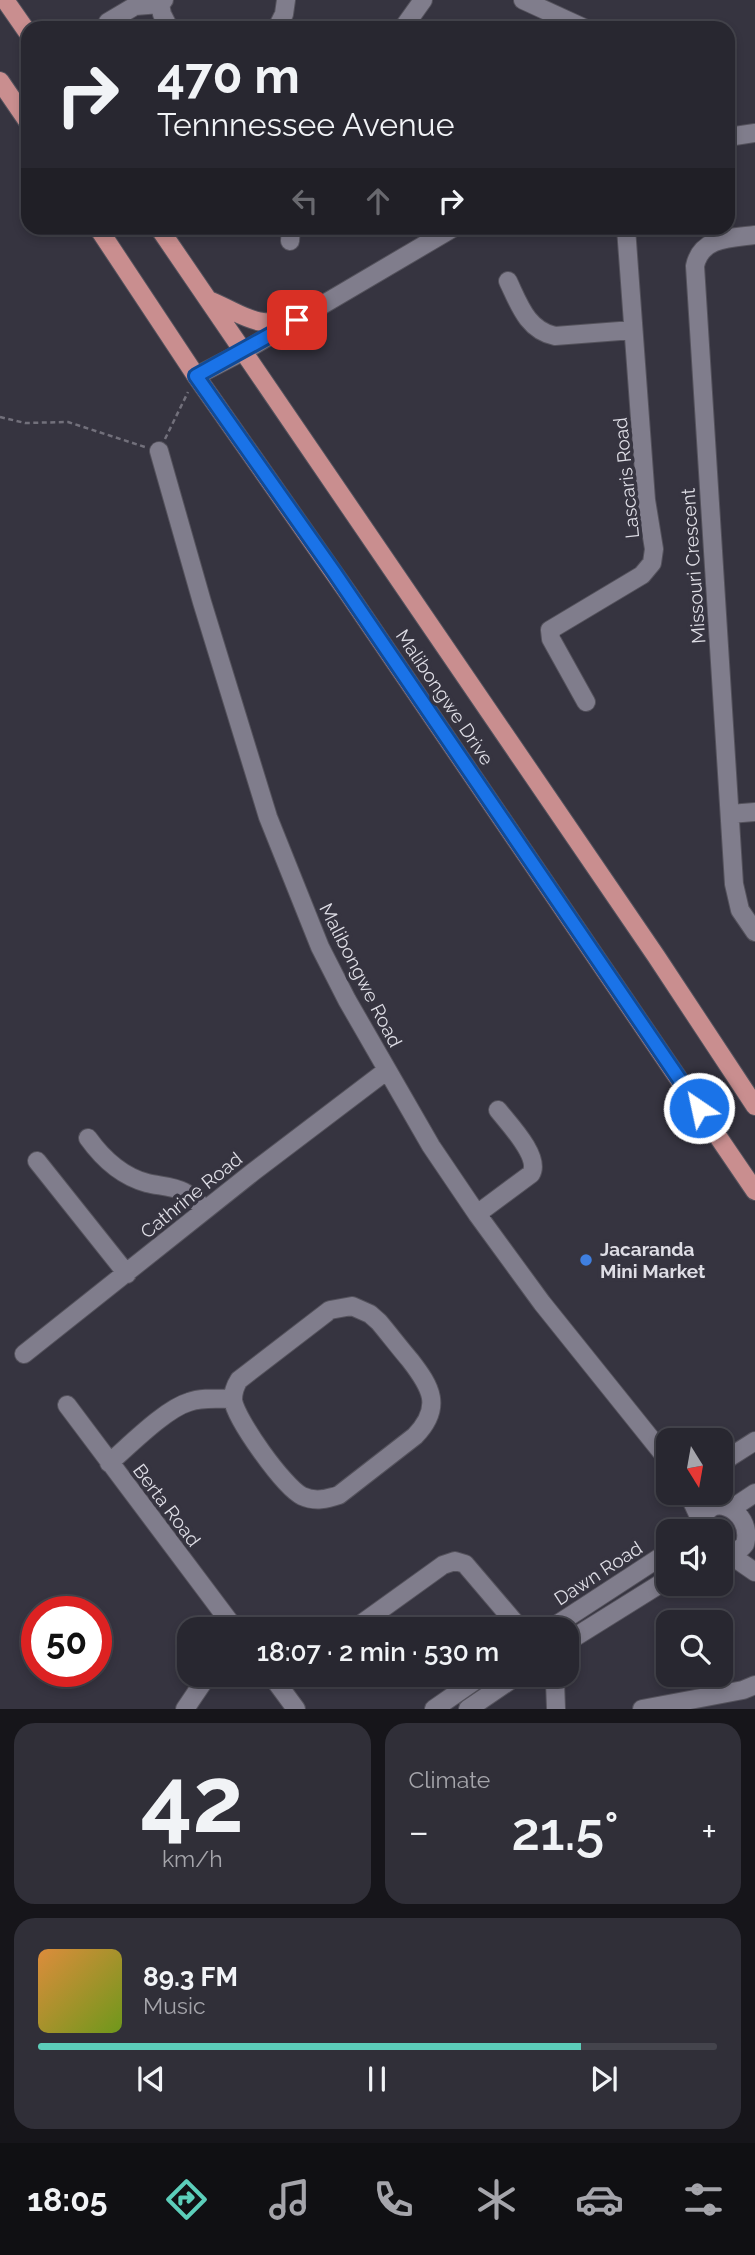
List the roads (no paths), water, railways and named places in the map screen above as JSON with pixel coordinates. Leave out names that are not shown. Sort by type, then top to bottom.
[{"type":"main road","points":[[5,0],[21,23]]},
{"type":"main road","points":[[0,81],[21,112]]},
{"type":"main road","name":"Malibongwe Drive","points":[[103,235],[196,376],[341,582],[755,1191]]},
{"type":"main road","name":"Malibongwe Drive","points":[[164,235],[755,1105]]},
{"type":"main road","points":[[208,300],[253,321],[271,324],[297,320]]},
{"type":"street","points":[[280,21],[286,0]]},
{"type":"street","points":[[408,21],[423,0]]},
{"type":"street","points":[[523,0],[569,21]]},
{"type":"street","points":[[110,21],[135,6],[162,2],[162,14],[166,21]]},
{"type":"street","points":[[735,135],[755,133]]},
{"type":"street","points":[[196,376],[244,351],[441,235]]},
{"type":"street","name":"Lascaris Road","points":[[586,702],[551,639],[550,630],[642,575],[654,555],[646,500],[626,235]]},
{"type":"street","name":"Missouri Crescent","points":[[755,235],[709,244],[699,254],[695,266],[737,899],[743,915],[755,932]]},
{"type":"street","points":[[508,281],[526,318],[548,335],[633,330]]},
{"type":"street","name":"Malibongwe Road","points":[[159,451],[268,817],[320,947],[386,1071],[431,1146],[477,1214],[542,1303],[656,1442]]},
{"type":"street","points":[[730,814],[755,812]]},
{"type":"street","name":"Cathrine Road","points":[[24,1354],[205,1209],[386,1071]]},
{"type":"street","points":[[477,1214],[534,1169],[528,1150],[498,1110]]},
{"type":"street","points":[[88,1138],[113,1167],[147,1183],[184,1192],[205,1209]]},
{"type":"street","points":[[37,1161],[127,1273]]},
{"type":"street","points":[[352,1306],[370,1314],[379,1322],[424,1378],[432,1394],[429,1416],[424,1427],[415,1436],[339,1495],[319,1500],[303,1497],[282,1477],[244,1427],[233,1399],[239,1380],[303,1329],[330,1310],[352,1306]]},
{"type":"street","points":[[109,1463],[159,1420],[184,1403],[233,1399]]},
{"type":"street","name":"Berta Road","points":[[67,1405],[226,1617]]},
{"type":"street","points":[[733,1455],[755,1441]]},
{"type":"street","points":[[705,1519],[709,1511],[716,1507],[732,1506],[755,1493]]},
{"type":"street","points":[[732,1506],[746,1517],[752,1534],[742,1547],[733,1550]]},
{"type":"street","name":"Dawn Road","points":[[568,1617],[656,1560]]},
{"type":"street","points":[[733,1560],[755,1572]]},
{"type":"street","points":[[371,1617],[443,1566],[455,1561],[465,1564],[510,1617]]},
{"type":"street","points":[[579,1638],[656,1587]]},
{"type":"street","points":[[642,1709],[743,1690],[755,1685]]},
{"type":"street","points":[[185,1709],[200,1687]]},
{"type":"street","points":[[285,1687],[296,1709]]},
{"type":"street","points":[[434,1709],[466,1687]]},
{"type":"street","points":[[453,1696],[472,1687]]},
{"type":"street","points":[[468,1709],[500,1687]]},
{"type":"street","points":[[553,1687],[556,1709]]},
{"type":"place","name":"Jacaranda Mini Market","points":[[586,1260]]}]
